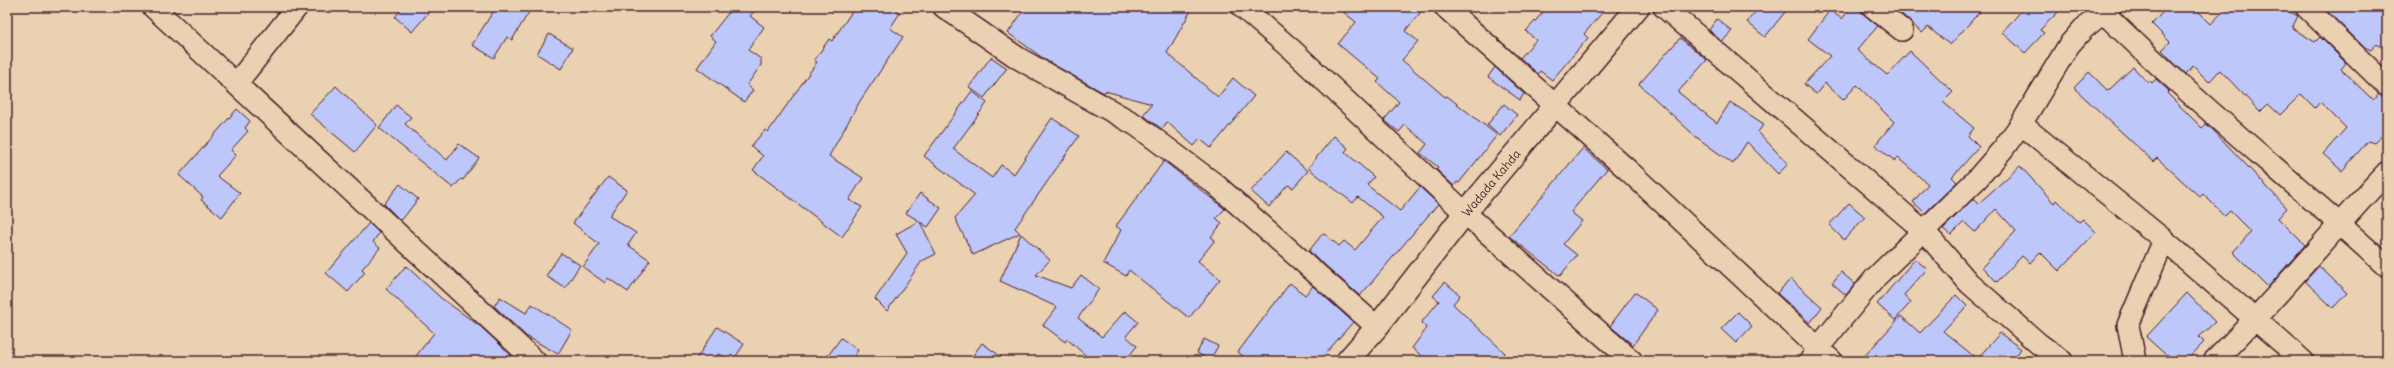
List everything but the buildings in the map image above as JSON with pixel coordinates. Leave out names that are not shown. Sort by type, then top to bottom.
[{"type":"main road","name":"Wadada Kahda","points":[[1347,361],[1377,327],[1465,213],[1638,7]]},
{"type":"street","points":[[153,7],[535,361]]},
{"type":"street","points":[[236,84],[297,7]]},
{"type":"street","points":[[944,7],[1018,58],[1136,125],[1215,184],[1377,327]]},
{"type":"street","points":[[1242,7],[1292,49],[1465,213],[1632,361]]},
{"type":"street","points":[[1445,7],[1557,105],[1762,293],[1820,357],[1876,277],[1925,232],[1976,180],[2021,124],[2069,45],[2098,11],[2148,57],[2339,223],[2387,267]]},
{"type":"street","points":[[1664,7],[1925,232],[1970,283],[2039,344],[2062,361]]},
{"type":"street","points":[[1873,7],[1902,30]]},
{"type":"street","points":[[2306,7],[2387,86]]},
{"type":"street","points":[[2021,124],[2164,240],[2303,361]]},
{"type":"street","points":[[2214,361],[2256,321],[2339,223],[2387,172]]},
{"type":"street","points":[[2135,361],[2128,325],[2164,240]]}]
